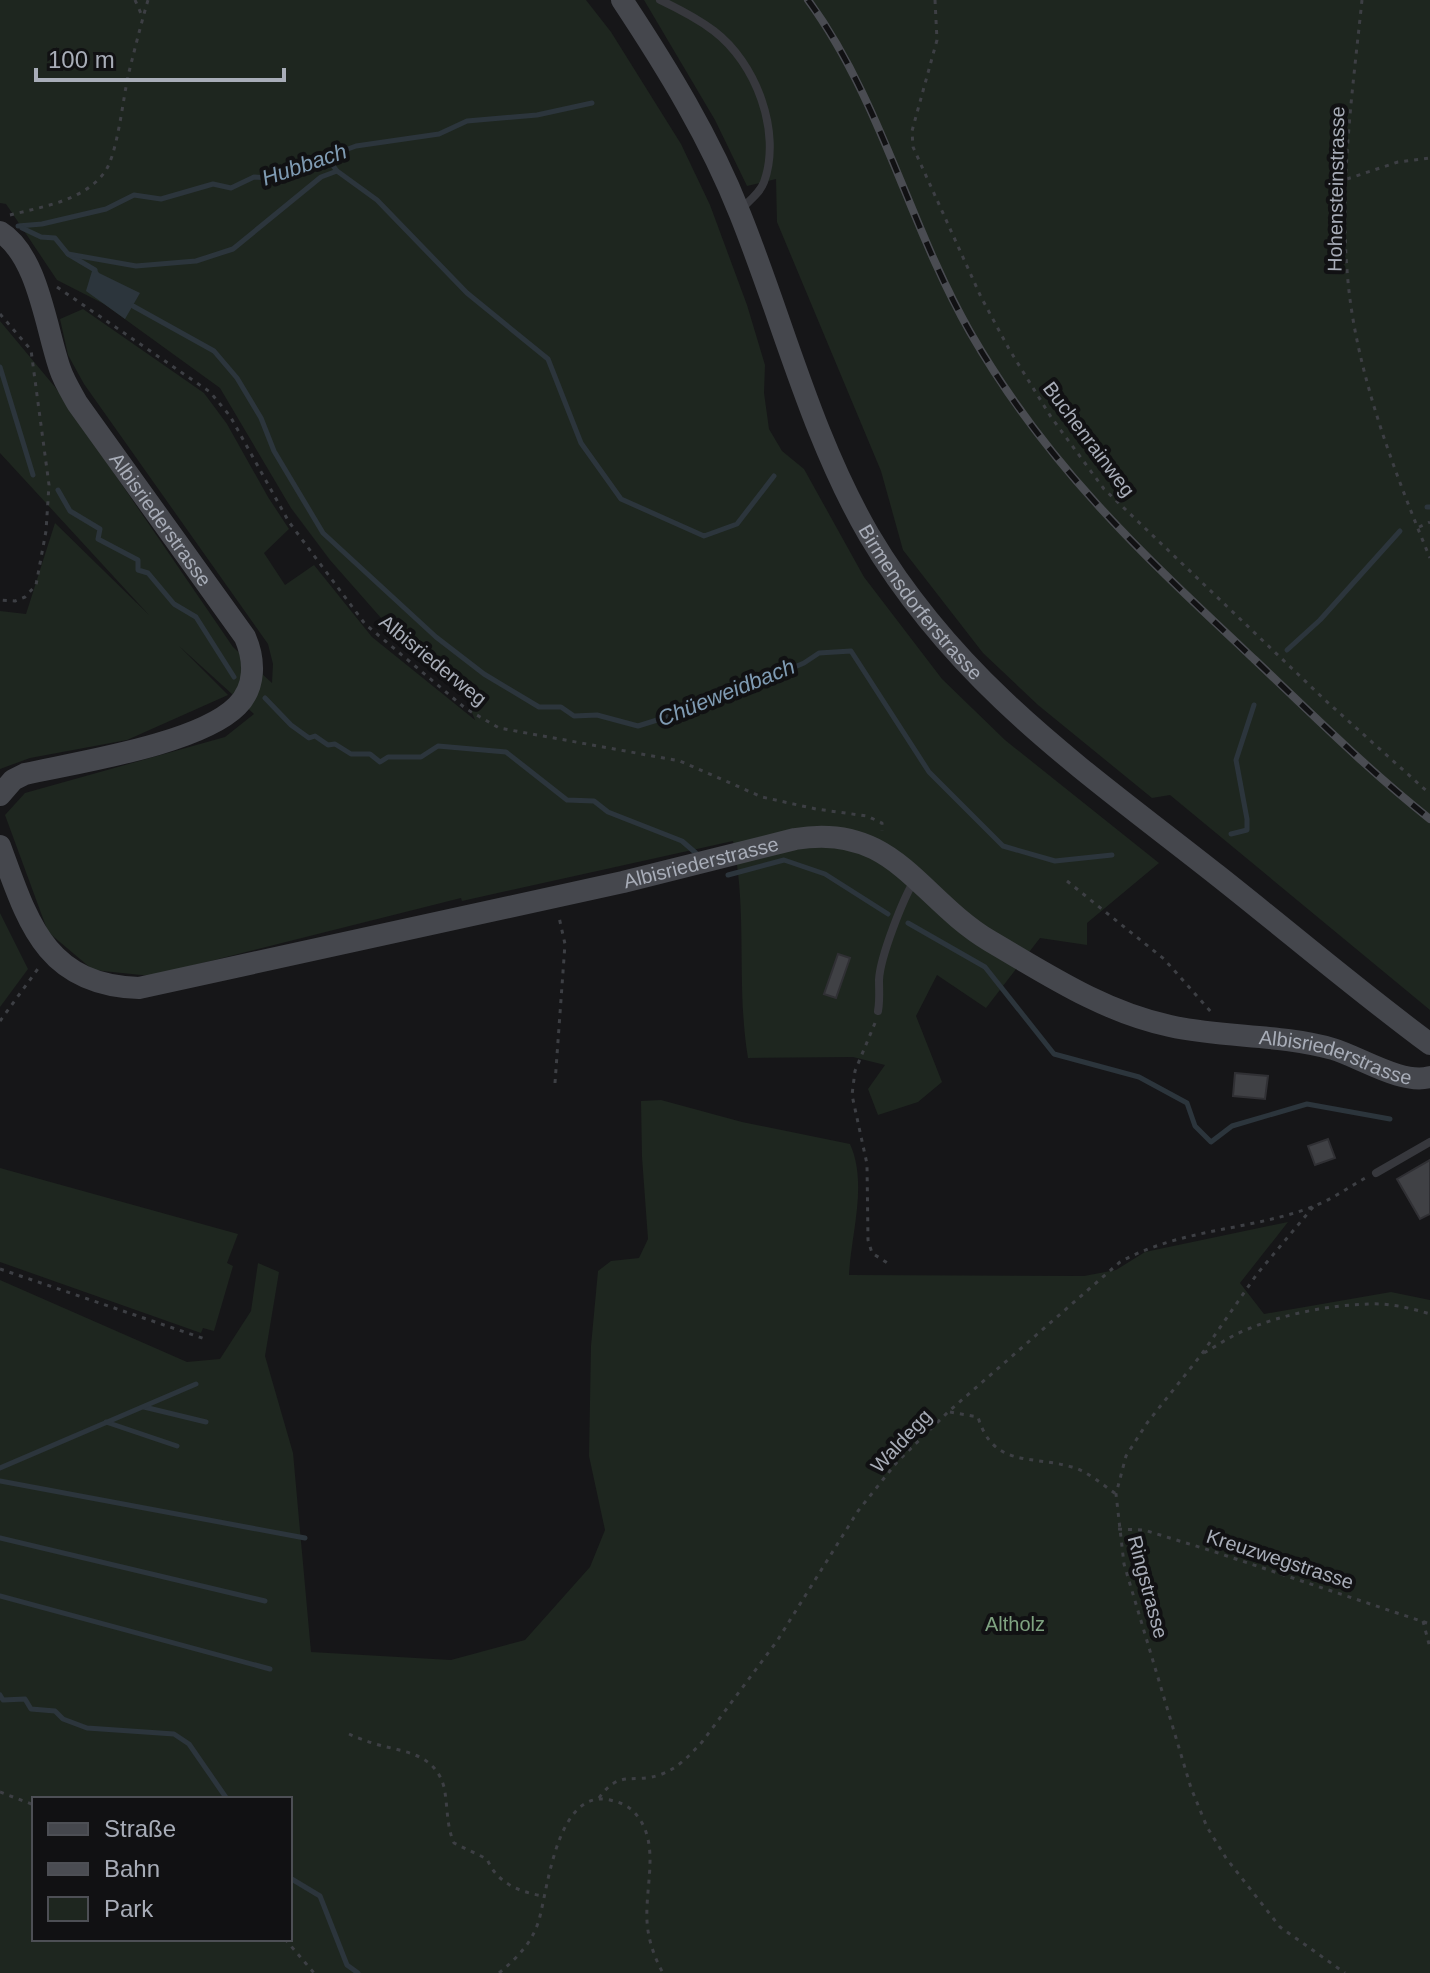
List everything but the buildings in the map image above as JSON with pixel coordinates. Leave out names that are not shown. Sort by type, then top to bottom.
[{"type":"main road","name":"Birmensdorferstrasse","points":[[622,0],[662,60],[703,134],[739,211],[818,427],[842,483],[869,535],[900,583],[955,655],[1041,737],[1430,1044]]},
{"type":"main road","name":"Albisriederstrasse","points":[[0,795],[8,784],[25,774],[141,749],[217,720],[243,698],[251,683],[252,666],[245,637],[68,387],[32,277],[3,220]]},
{"type":"main road","name":"Albisriederstrasse","points":[[0,846],[25,913],[42,944],[79,975],[112,986],[139,988],[553,898],[807,837],[852,839],[881,851],[951,913],[983,936],[1089,998],[1135,1017],[1173,1027],[1293,1040],[1334,1049],[1414,1080],[1430,1077]]},
{"type":"lane","points":[[660,0],[716,32],[741,60],[763,103],[769,129],[764,184],[739,211]]},
{"type":"lane","points":[[878,1011],[881,995],[879,978],[905,896],[915,878]]},
{"type":"lane","points":[[1376,1173],[1430,1142]]},
{"type":"path","points":[[135,0],[143,18]]},
{"type":"path","points":[[3,220],[80,192],[104,174],[111,159],[148,0]]},
{"type":"path","name":"Buchenrainweg","points":[[935,0],[937,40],[912,131],[913,147],[981,297],[1051,417],[1104,489],[1366,738],[1430,794]]},
{"type":"path","name":"Hohensteinstrasse","points":[[1362,0],[1349,123],[1345,223],[1349,292],[1373,402],[1430,558]]},
{"type":"path","points":[[1347,179],[1398,162],[1430,158]]},
{"type":"path","name":"Albisriederweg","points":[[32,277],[52,284],[210,392],[230,416],[289,522],[365,624],[465,708],[499,728],[680,761],[762,797],[867,816],[882,823],[881,851]]},
{"type":"path","points":[[0,314],[31,350],[49,485],[46,531],[36,585],[25,597],[15,601],[0,600]]},
{"type":"path","points":[[1417,528],[1430,522]]},
{"type":"path","points":[[1067,881],[1164,959],[1214,1015],[1217,1032]]},
{"type":"path","points":[[553,898],[565,944],[555,1083]]},
{"type":"path","points":[[0,1021],[38,969]]},
{"type":"path","points":[[878,1011],[874,1029],[855,1071],[852,1095],[867,1164],[868,1240],[872,1253],[889,1264]]},
{"type":"path","points":[[1313,1207],[1376,1173]]},
{"type":"path","name":"Ringstrasse","points":[[1313,1207],[1257,1274],[1201,1355],[1147,1423],[1126,1456],[1116,1494],[1124,1564],[1191,1788],[1207,1827],[1226,1858],[1280,1927],[1345,1973]]},
{"type":"path","name":"Waldegg","points":[[499,1973],[526,1948],[538,1921],[563,1831],[573,1815],[599,1798],[616,1780],[658,1776],[673,1769],[702,1742],[777,1641],[858,1511],[897,1462],[948,1412],[1120,1262],[1171,1239],[1313,1207]]},
{"type":"path","points":[[0,1269],[205,1339]]},
{"type":"path","points":[[1201,1355],[1245,1330],[1326,1310],[1370,1303],[1402,1306],[1430,1314]]},
{"type":"path","points":[[948,1412],[978,1417],[982,1431],[992,1446],[1012,1456],[1075,1467],[1116,1494]]},
{"type":"path","name":"Kreuzwegstrasse","points":[[1118,1529],[1144,1530],[1199,1546],[1430,1624]]},
{"type":"path","points":[[1423,1621],[1430,1648]]},
{"type":"path","points":[[349,1734],[379,1745],[407,1750],[432,1766],[443,1783],[448,1831],[454,1843],[487,1859],[491,1870],[501,1880],[528,1893],[543,1896]]},
{"type":"path","points":[[0,1792],[32,1804]]},
{"type":"path","points":[[599,1798],[626,1805],[641,1819],[647,1834],[651,1852],[647,1923],[655,1959],[663,1973]]},
{"type":"path","points":[[287,1941],[314,1973]]},
{"type":"green space","points":[[0,0],[586,0],[611,32],[681,144],[710,205],[747,305],[765,365],[764,393],[769,429],[782,451],[804,469],[864,577],[942,679],[1005,740],[1159,863],[1087,923],[1087,945],[1040,938],[986,1008],[937,975],[916,1016],[942,1082],[918,1102],[878,1115],[868,1089],[885,1065],[853,1057],[748,1058],[740,895],[733,841],[462,901],[461,898],[151,976],[93,970],[48,932],[5,815],[25,793],[225,737],[254,714],[179,646],[228,695],[127,740],[30,758],[0,769],[0,611],[26,614],[55,523],[149,615],[0,453],[0,321],[55,387],[233,647],[272,683],[273,664],[268,644],[84,384],[68,355],[60,319],[83,309],[204,393],[227,424],[289,529],[264,553],[285,585],[314,565],[372,637],[475,720],[467,701],[396,635],[330,560],[291,508],[220,388],[104,304],[57,280],[6,204],[0,203]]},
{"type":"green space","points":[[644,0],[1430,0],[1430,1010],[1170,795],[1152,798],[1038,705],[983,653],[903,550],[881,471],[777,222],[776,179],[747,186],[715,120]]},
{"type":"green space","points":[[0,913],[28,969],[0,1007]]},
{"type":"green space","name":"Altholz","points":[[661,1100],[742,1122],[850,1144],[858,1175],[858,1192],[849,1275],[1084,1276],[1116,1270],[1145,1252],[1288,1222],[1240,1283],[1264,1314],[1391,1292],[1430,1300],[1430,1973],[0,1973],[0,1280],[187,1362],[220,1359],[251,1311],[258,1263],[279,1272],[265,1356],[293,1453],[311,1652],[451,1660],[525,1640],[590,1567],[605,1530],[589,1456],[591,1346],[598,1271],[611,1261],[639,1258],[648,1239],[641,1101]]},
{"type":"green space","points":[[0,1168],[238,1234],[227,1263],[233,1266],[214,1331],[203,1328],[201,1333],[0,1262]]},
{"type":"shaded area","points":[[97,270],[140,293],[125,319],[86,291],[92,271]]},
{"type":"waterway","name":"Hubbach","points":[[18,226],[42,224],[106,209],[134,195],[161,199],[213,184],[231,188],[254,177],[269,178],[356,146],[439,134],[467,121],[537,115],[592,103]]},
{"type":"waterway","points":[[327,158],[337,171]]},
{"type":"waterway","points":[[68,254],[136,266],[196,261],[233,249],[321,177],[337,171],[377,200],[467,293],[548,359],[581,443],[621,499],[704,536],[737,524],[774,476]]},
{"type":"waterway","points":[[22,228],[41,237],[55,238],[68,254],[95,270]]},
{"type":"waterway","name":"Chüeweidbach","points":[[133,306],[214,351],[237,378],[261,418],[274,451],[323,533],[436,637],[484,674],[539,707],[561,707],[574,716],[597,715],[638,726],[702,706],[804,663],[819,653],[851,651],[929,772],[1003,846],[1055,861],[1112,855]]},
{"type":"waterway","points":[[0,367],[33,475]]},
{"type":"waterway","points":[[58,490],[70,511],[100,529],[98,539],[138,560],[138,570],[148,573],[174,604],[196,617],[234,677]]},
{"type":"waterway","points":[[1287,650],[1320,620],[1400,531]]},
{"type":"waterway","points":[[265,698],[291,725],[309,738],[315,736],[351,754],[370,754],[380,762],[388,757],[421,757],[438,746],[506,752],[567,800],[594,801],[608,812],[682,841],[697,854]]},
{"type":"waterway","points":[[1231,834],[1247,830],[1236,760],[1254,705]]},
{"type":"waterway","points":[[728,875],[784,860],[825,874],[888,914]]},
{"type":"waterway","points":[[908,923],[985,967],[1054,1054],[1139,1077],[1187,1103],[1195,1126],[1211,1142],[1232,1126],[1307,1104],[1390,1119]]},
{"type":"waterway","points":[[0,1468],[196,1384]]},
{"type":"waterway","points":[[144,1407],[206,1422]]},
{"type":"waterway","points":[[106,1422],[177,1446]]},
{"type":"waterway","points":[[0,1481],[305,1538]]},
{"type":"waterway","points":[[0,1538],[265,1601]]},
{"type":"waterway","points":[[0,1596],[270,1669]]},
{"type":"waterway","points":[[0,1695],[3,1700],[25,1699],[31,1709],[55,1711],[63,1719],[87,1728],[174,1734],[189,1744],[226,1797]]},
{"type":"waterway","points":[[292,1879],[320,1896],[347,1965],[358,1973]]},
{"type":"railway","points":[[808,0],[856,79],[929,249],[970,332],[1031,425],[1099,507],[1174,583],[1341,741],[1430,819]]}]
